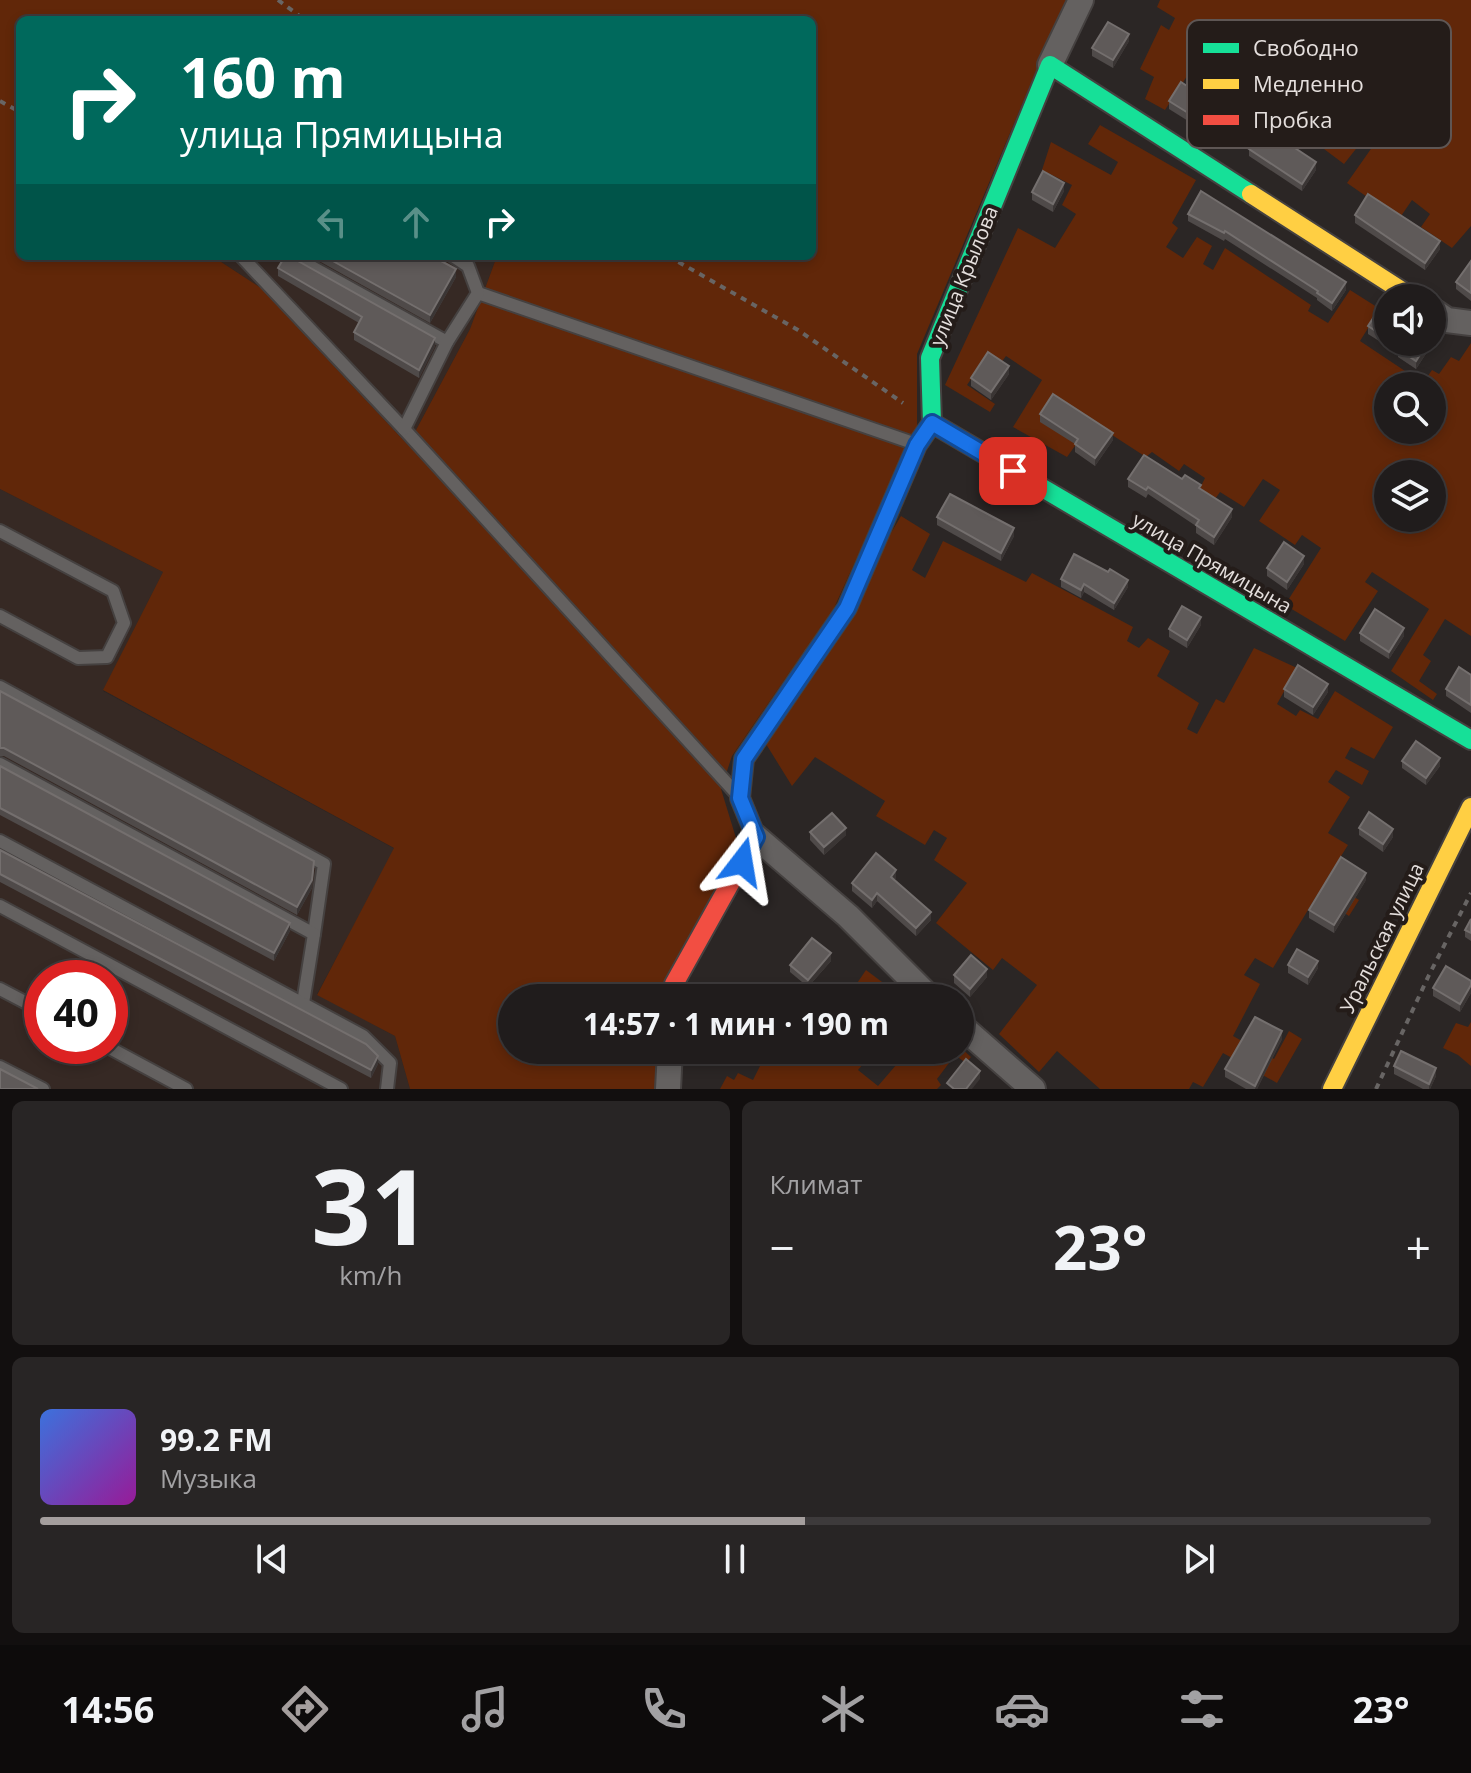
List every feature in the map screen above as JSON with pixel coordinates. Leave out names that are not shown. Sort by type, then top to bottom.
[{"type":"street","name":"улица Крылова","points":[[932,423],[930,358],[1050,65],[1081,0]]},
{"type":"street","points":[[1050,65],[1391,284]]},
{"type":"street","points":[[1446,319],[1471,323]]},
{"type":"street","points":[[916,984],[848,916],[756,837],[740,798],[744,759],[847,608],[917,445],[932,423]]},
{"type":"street","name":"улица Прямицына","points":[[932,423],[1471,740]]},
{"type":"street","name":"Уральская улица","points":[[1332,1089],[1471,807]]},
{"type":"street","points":[[674,984],[756,837]]},
{"type":"street","points":[[974,1037],[1033,1089]]},
{"type":"street","points":[[668,1089],[669,1064]]},
{"type":"lane","points":[[245,260],[404,429],[740,798]]},
{"type":"lane","points":[[299,260],[447,342]]},
{"type":"lane","points":[[459,260],[468,266],[478,293]]},
{"type":"lane","points":[[404,429],[447,342],[478,293]]},
{"type":"lane","points":[[478,293],[917,445]]},
{"type":"lane","points":[[0,531],[113,591],[124,623],[107,657],[78,658],[0,616]]},
{"type":"lane","points":[[0,687],[324,864],[303,1003]]},
{"type":"lane","points":[[0,764],[314,934]]},
{"type":"lane","points":[[0,841],[363,1036],[390,1063],[387,1089]]},
{"type":"lane","points":[[0,906],[341,1089]]},
{"type":"lane","points":[[0,989],[24,1002]]},
{"type":"lane","points":[[128,1058],[186,1089]]},
{"type":"lane","points":[[0,1067],[43,1089]]},
{"type":"path","points":[[278,0],[300,16]]},
{"type":"path","points":[[675,260],[798,330],[932,423]]},
{"type":"path","points":[[1376,1089],[1471,893]]},
{"type":"shaded area","points":[[0,0],[1066,0],[917,354],[917,426],[834,608],[732,756],[721,789],[740,851],[671,984],[498,984],[498,1064],[660,1064],[658,1089],[410,1089],[395,1036],[317,995],[394,848],[103,690],[163,572],[0,489]]},
{"type":"shaded area","points":[[1160,0],[1471,0],[1471,226],[1452,248],[1421,227],[1430,214],[1412,200],[1399,219],[1347,183],[1372,148],[1451,148],[1451,20],[1187,20],[1187,76],[1165,110],[1145,99],[1154,77],[1140,69],[1161,25],[1169,30],[1175,18],[1157,7]]},
{"type":"shaded area","points":[[1100,125],[1196,180],[1172,223],[1178,228],[1166,247],[1183,258],[1197,237],[1212,246],[1203,264],[1213,270],[1225,248],[1311,305],[1308,311],[1328,323],[1350,290],[1374,305],[1374,319],[1360,341],[1374,350],[1374,356],[1382,356],[1406,372],[1374,372],[1374,444],[1446,444],[1446,372],[1440,372],[1451,357],[1459,361],[1471,343],[1471,636],[1445,619],[1423,655],[1431,661],[1419,681],[1437,694],[1433,700],[1391,671],[1429,609],[1372,572],[1365,582],[1378,591],[1345,641],[1285,605],[1321,548],[1302,535],[1295,545],[1259,521],[1280,490],[1263,479],[1244,507],[1220,492],[1215,499],[1200,488],[1205,478],[1184,464],[1179,471],[1152,452],[1146,457],[1092,422],[1067,457],[1013,427],[1042,380],[1006,356],[1000,364],[987,355],[967,385],[995,404],[990,412],[945,385],[1018,228],[1055,248],[1076,214],[1062,205],[1072,185],[1042,170],[1051,142],[1111,175],[1118,162],[1088,144]]},
{"type":"shaded area","points":[[1323,148],[1357,148],[1344,164]]},
{"type":"shaded area","points":[[218,260],[496,260],[470,329],[408,445],[261,288]]},
{"type":"shaded area","points":[[0,489],[163,572],[103,691],[395,849],[317,994],[395,1036],[410,1089],[0,1089]]},
{"type":"shaded area","points":[[901,516],[930,534],[912,570],[925,578],[943,541],[1026,582],[1032,573],[1133,627],[1127,641],[1139,648],[1148,638],[1170,651],[1157,676],[1199,703],[1187,729],[1197,734],[1216,699],[1224,703],[1254,648],[1297,668],[1277,704],[1296,716],[1300,710],[1318,719],[1335,691],[1393,727],[1374,759],[1351,747],[1345,758],[1369,771],[1362,785],[1336,770],[1328,782],[1350,797],[1328,833],[1348,845],[1326,880],[1359,900],[1349,916],[1317,895],[1273,968],[1255,958],[1244,975],[1260,984],[1233,1036],[1274,1059],[1289,1031],[1302,1039],[1277,1083],[1223,1053],[1203,1087],[1193,1082],[1189,1089],[1100,1089],[1057,1051],[1039,1072],[999,1034],[1037,985],[1002,958],[993,970],[936,923],[967,883],[934,860],[947,838],[934,830],[925,845],[876,816],[885,801],[815,757],[792,786],[766,744]]},
{"type":"shaded area","points":[[866,970],[885,984],[856,984]]},
{"type":"shaded area","points":[[1471,1022],[1471,1066],[1443,1048],[1456,1023],[1468,1027]]},
{"type":"shaded area","points":[[761,1064],[863,1064],[858,1070],[878,1086],[897,1064],[948,1064],[937,1079],[941,1085],[937,1089],[720,1089],[727,1076],[734,1080],[738,1073],[753,1080]]},
{"type":"building","points":[[1108,22],[1129,34],[1113,60],[1092,48]]},
{"type":"building","points":[[1181,82],[1187,86],[1187,112],[1169,101]]},
{"type":"building","points":[[1295,148],[1316,162],[1302,184],[1249,149]]},
{"type":"building","points":[[1043,171],[1064,183],[1053,204],[1032,192]]},
{"type":"building","points":[[1201,191],[1346,282],[1332,303],[1225,231],[1188,214]]},
{"type":"building","points":[[1368,194],[1440,241],[1425,263],[1355,215]]},
{"type":"building","points":[[283,260],[296,260],[435,338],[419,370],[354,332],[362,317],[278,268]]},
{"type":"building","points":[[331,260],[439,260],[456,269],[430,315]]},
{"type":"building","points":[[1471,261],[1471,293],[1456,282]]},
{"type":"building","points":[[988,352],[1009,366],[991,392],[971,378]]},
{"type":"building","points":[[1053,394],[1113,433],[1095,458],[1075,444],[1078,439],[1040,414]]},
{"type":"building","points":[[1144,455],[1182,479],[1185,475],[1232,509],[1214,537],[1196,525],[1199,520],[1148,487],[1146,490],[1128,479]]},
{"type":"building","points":[[950,494],[1014,528],[1001,553],[937,517]]},
{"type":"building","points":[[1284,542],[1304,556],[1287,582],[1267,568]]},
{"type":"building","points":[[1074,554],[1128,580],[1114,603],[1084,584],[1081,590],[1061,579]]},
{"type":"building","points":[[1182,606],[1201,617],[1187,640],[1169,629]]},
{"type":"building","points":[[1375,609],[1404,628],[1389,652],[1360,633]]},
{"type":"building","points":[[1298,665],[1328,684],[1313,707],[1284,689]]},
{"type":"building","points":[[1459,667],[1471,675],[1471,705],[1446,689]]},
{"type":"building","points":[[0,691],[314,861],[312,880],[297,907],[0,748]]},
{"type":"building","points":[[1416,741],[1440,758],[1426,778],[1402,761]]},
{"type":"building","points":[[0,766],[290,923],[274,953],[0,808]]},
{"type":"building","points":[[1369,812],[1393,829],[1383,844],[1359,828]]},
{"type":"building","points":[[832,813],[846,828],[824,847],[810,832]]},
{"type":"building","points":[[0,850],[366,1044],[378,1056],[371,1070],[0,874]]},
{"type":"building","points":[[876,853],[896,870],[891,877],[931,912],[916,928],[877,893],[872,900],[852,883]]},
{"type":"building","points":[[1341,857],[1366,873],[1334,925],[1309,910]]},
{"type":"building","points":[[1471,919],[1471,933],[1465,930]]},
{"type":"building","points":[[812,938],[831,953],[808,980],[790,965]]},
{"type":"building","points":[[1297,949],[1318,961],[1308,977],[1288,965]]},
{"type":"building","points":[[971,955],[987,969],[974,984],[964,984],[954,975]]},
{"type":"building","points":[[1446,966],[1471,981],[1460,1004],[1433,988]]},
{"type":"building","points":[[1255,1017],[1282,1031],[1255,1086],[1225,1069]]},
{"type":"building","points":[[1401,1051],[1436,1068],[1429,1084],[1394,1066]]},
{"type":"building","points":[[962,1064],[972,1064],[980,1071],[966,1089],[954,1089],[947,1083]]},
{"type":"building","points":[[0,1069],[38,1089],[0,1089]]},
{"type":"traffic: fast","points":[[814,656],[847,608],[917,445],[932,423],[930,358],[1050,65],[1251,194]]},
{"type":"traffic: fast","points":[[932,423],[1471,740]]},
{"type":"traffic: slow","points":[[1251,194],[1391,284]]},
{"type":"traffic: slow","points":[[1332,1089],[1471,807]]},
{"type":"traffic: jam","points":[[674,984],[756,837],[740,798],[744,759],[814,656]]},
{"type":"route","points":[[742,862],[756,837],[740,798],[744,759],[847,608],[917,445],[932,423],[1013,471]]}]
